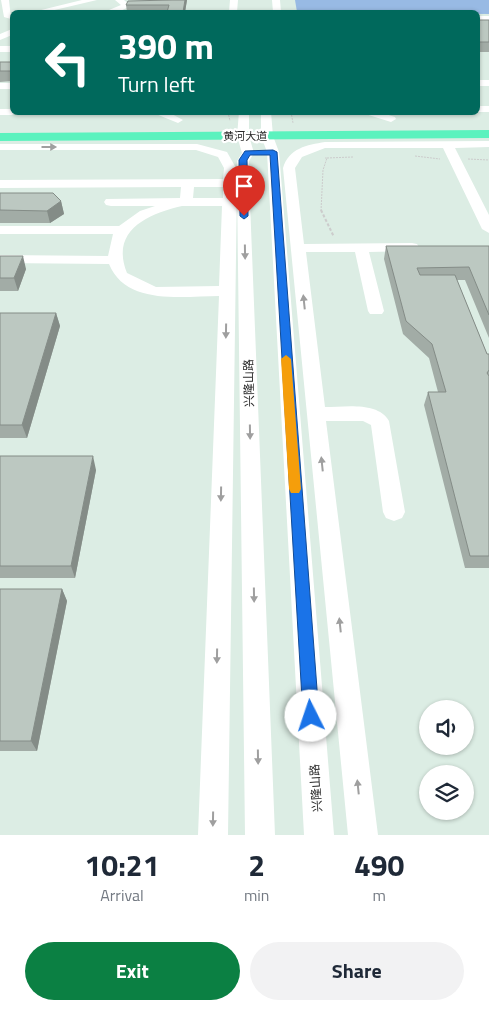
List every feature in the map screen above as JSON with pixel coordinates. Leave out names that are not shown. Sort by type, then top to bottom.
[{"type":"main road","points":[[0,121],[16,116]]},
{"type":"main road","points":[[152,116],[183,120]]},
{"type":"main road","points":[[359,116],[396,119]]},
{"type":"main road","name":"黄河大道","points":[[268,130],[283,119]]},
{"type":"main road","points":[[307,119],[303,127],[307,143]]},
{"type":"main road","points":[[205,136],[210,130],[210,124],[207,120]]},
{"type":"main road","name":"黄河大道","points":[[0,137],[205,136],[268,130],[307,143],[330,135],[489,134]]},
{"type":"street","points":[[5,0],[7,17]]},
{"type":"street","points":[[57,10],[93,0]]},
{"type":"street","points":[[117,10],[127,6],[120,0]]},
{"type":"street","name":"兴隆山路","points":[[268,130],[281,173],[319,835]]},
{"type":"street","points":[[230,187],[242,133]]},
{"type":"street","name":"兴隆山路","points":[[242,133],[260,835]]},
{"type":"street","points":[[330,135],[361,151]]},
{"type":"street","points":[[130,136],[181,146]]},
{"type":"street","points":[[363,835],[298,248],[281,173],[307,143],[361,151],[450,152],[489,144]]},
{"type":"street","points":[[0,147],[197,146],[223,155],[230,168],[213,835]]},
{"type":"street","points":[[450,152],[489,229]]},
{"type":"street","points":[[0,184],[188,183],[230,187]]},
{"type":"street","points":[[186,201],[188,183]]},
{"type":"street","points":[[226,291],[154,292],[137,285],[122,275],[114,260],[122,230],[145,214],[230,187]]},
{"type":"street","points":[[111,202],[186,201]]},
{"type":"street","points":[[0,230],[122,230]]},
{"type":"street","points":[[361,247],[376,311]]},
{"type":"street","points":[[298,248],[430,247]]},
{"type":"street","points":[[0,259],[114,260]]},
{"type":"street","points":[[317,414],[366,414],[380,421],[394,512]]},
{"type":"path","points":[[307,143],[327,158],[361,151]]},
{"type":"path","points":[[408,154],[424,158],[450,152],[489,160]]},
{"type":"path","points":[[327,158],[322,170],[321,212],[338,247]]},
{"type":"shaded area","points":[[295,0],[489,0],[489,14],[480,14],[480,10],[297,10]]},
{"type":"building","points":[[185,0],[183,10],[168,10],[169,5],[126,5],[128,1]]},
{"type":"building","points":[[480,20],[489,20],[489,42],[480,42]]},
{"type":"building","points":[[0,62],[10,62],[10,71],[0,71]]},
{"type":"building","points":[[0,193],[53,193],[61,201],[47,211],[0,210]]},
{"type":"building","points":[[386,246],[489,246],[489,315],[469,267],[417,268],[420,275],[455,275],[487,354],[489,354],[489,370],[487,373],[489,376],[489,556],[470,556],[428,392],[446,392],[432,344],[406,321]]},
{"type":"building","points":[[0,256],[23,256],[14,278],[0,278]]},
{"type":"building","points":[[0,313],[56,313],[22,425],[0,425]]},
{"type":"building","points":[[0,456],[93,456],[71,566],[0,566]]},
{"type":"building","points":[[0,589],[62,589],[31,741],[0,741]]},
{"type":"slow traffic","points":[[286,359],[295,489]]},
{"type":"route","points":[[244,216],[243,160],[248,153],[273,152],[273,178],[311,716]]}]
